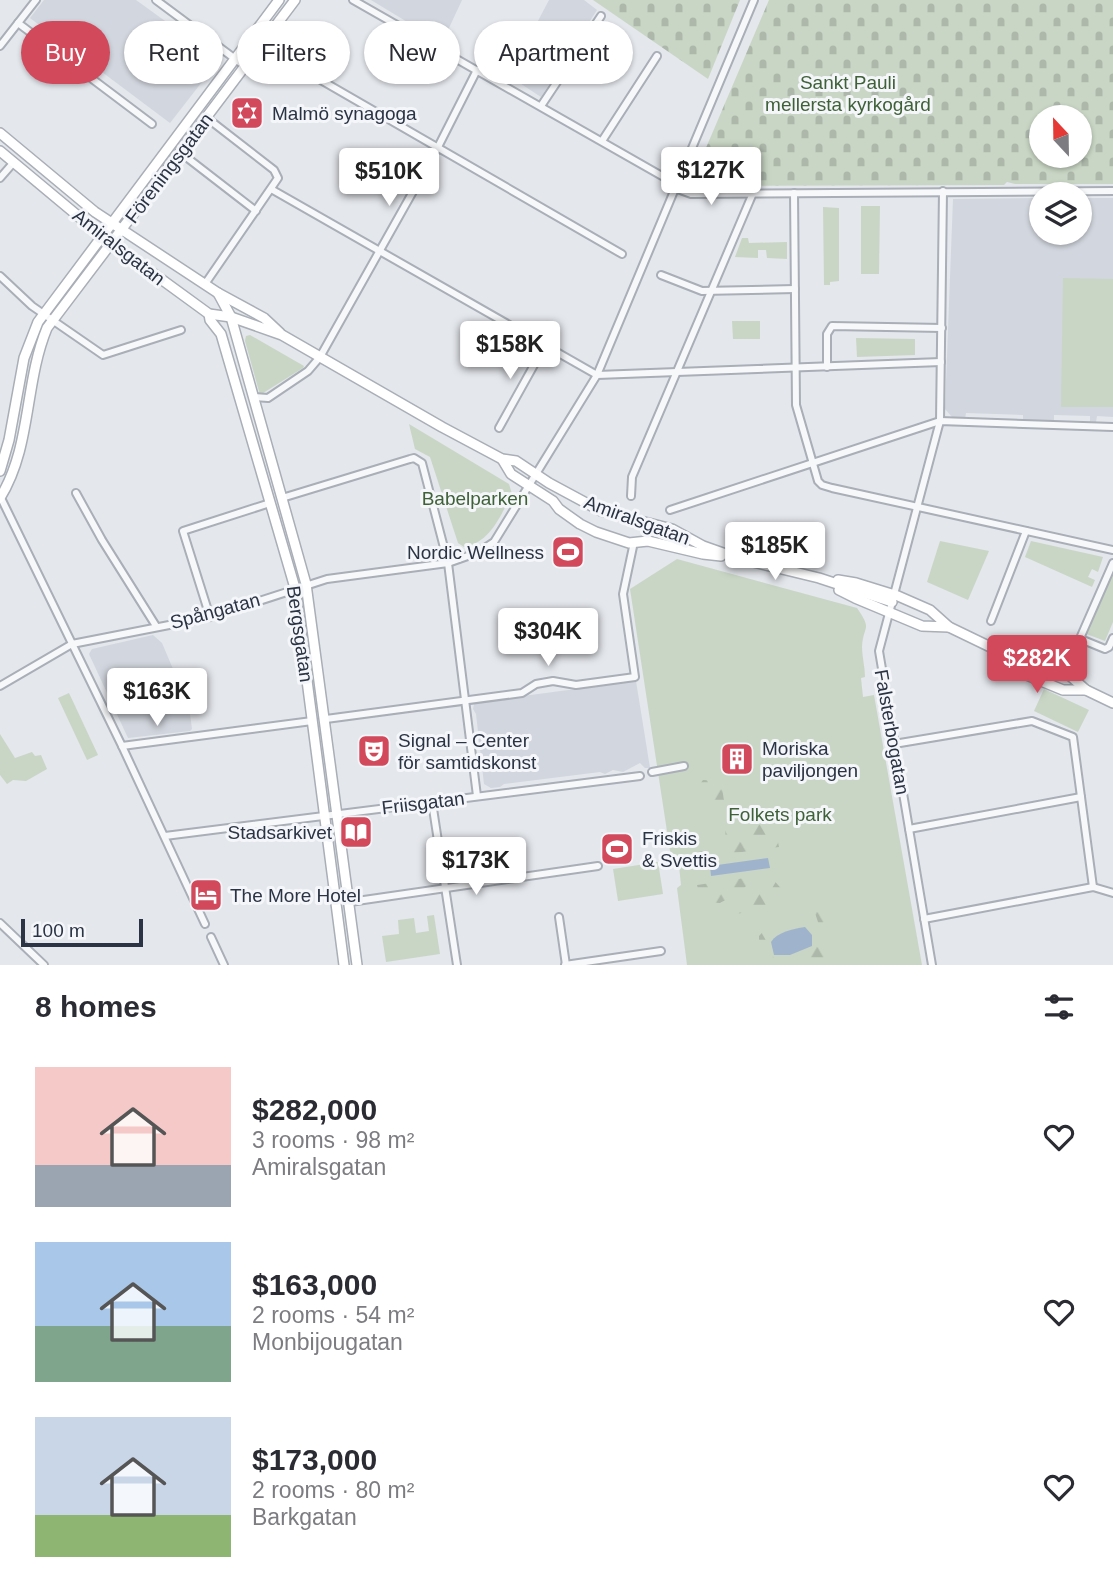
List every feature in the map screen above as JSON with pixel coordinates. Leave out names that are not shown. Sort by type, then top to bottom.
[{"type":"street","points":[[0,46],[36,0]]},
{"type":"street","points":[[156,0],[235,59]]},
{"type":"street","name":"Föreningsgatan","points":[[0,471],[9,440],[24,358],[43,314],[279,0]]},
{"type":"street","name":"Föreningsgatan","points":[[280,21],[295,0]]},
{"type":"street","points":[[353,0],[474,68]]},
{"type":"street","name":"Spångatan","points":[[0,686],[72,644],[210,617],[327,579],[449,563],[479,552],[494,542],[597,375],[754,0]]},
{"type":"street","points":[[541,106],[601,16]]},
{"type":"street","points":[[18,23],[152,124]]},
{"type":"street","points":[[602,141],[657,56]]},
{"type":"street","points":[[253,397],[265,399],[274,395],[308,371],[320,357],[438,147],[474,76]]},
{"type":"street","name":"Föreningsgatan","points":[[0,497],[19,458],[35,360],[47,328],[237,79]]},
{"type":"street","points":[[328,84],[622,254]]},
{"type":"street","points":[[502,84],[691,194],[1113,191]]},
{"type":"street","points":[[205,284],[278,178],[274,170],[208,118]]},
{"type":"street","name":"Amiralsgatan","points":[[0,133],[112,223],[218,293],[264,318],[282,335]]},
{"type":"street","name":"Amiralsgatan","points":[[0,151],[102,236],[209,314],[231,317],[282,335],[502,459],[516,461],[601,511],[672,529],[704,546],[737,558],[819,578],[856,583],[892,603],[922,625],[949,627]]},
{"type":"street","points":[[181,153],[256,211]]},
{"type":"street","points":[[0,178],[14,162]]},
{"type":"street","points":[[271,189],[597,375],[941,362]]},
{"type":"street","name":"Falsterbogatan","points":[[932,965],[879,651],[940,421],[943,191]]},
{"type":"street","points":[[631,495],[632,477],[750,209],[753,193]]},
{"type":"street","points":[[794,193],[797,413],[818,481],[822,485],[1113,550]]},
{"type":"street","points":[[661,275],[702,291],[794,289]]},
{"type":"street","points":[[0,276],[43,314],[103,355],[181,330]]},
{"type":"street","name":"Amiralsgatan","points":[[218,293],[231,317]]},
{"type":"street","name":"Bergsgatan","points":[[209,314],[210,320],[221,334],[295,588],[344,965]]},
{"type":"street","name":"Bergsgatan","points":[[231,317],[306,584],[357,965]]},
{"type":"street","points":[[827,367],[827,334],[832,326],[942,328]]},
{"type":"street","points":[[499,428],[544,347]]},
{"type":"street","points":[[670,510],[940,421],[1113,427]]},
{"type":"street","points":[[282,498],[410,459],[417,459],[422,463],[449,563],[477,796]]},
{"type":"street","name":"Amiralsgatan","points":[[502,459],[511,474],[553,501],[559,509],[580,524],[614,539],[648,541],[703,554],[737,558]]},
{"type":"street","points":[[76,493],[156,626]]},
{"type":"street","points":[[0,497],[122,746],[205,924]]},
{"type":"street","points":[[210,617],[183,531],[270,503]]},
{"type":"street","points":[[991,621],[1026,531]]},
{"type":"street","points":[[326,719],[522,693],[536,684],[553,681],[576,685],[635,677],[623,594],[634,542]]},
{"type":"street","points":[[1113,563],[1081,636],[1083,640],[1105,649],[1113,638]]},
{"type":"street","name":"Amiralsgatan","points":[[819,578],[855,598],[930,610],[949,627],[1007,655],[1029,676],[1063,690],[1086,690]]},
{"type":"street","name":"Amiralsgatan","points":[[1007,655],[1036,659],[1068,674],[1086,690],[1113,703]]},
{"type":"street","points":[[122,746],[312,721]]},
{"type":"street","points":[[894,744],[1032,721],[1073,737],[1093,887]]},
{"type":"street","points":[[652,772],[684,766]]},
{"type":"street","name":"Friisgatan","points":[[164,836],[640,776]]},
{"type":"street","points":[[909,829],[1081,797]]},
{"type":"street","points":[[432,802],[457,965]]},
{"type":"street","points":[[350,902],[598,866]]},
{"type":"street","points":[[924,919],[1093,887],[1113,893]]},
{"type":"street","points":[[559,917],[566,965],[661,951]]},
{"type":"street","points":[[0,923],[44,965]]},
{"type":"street","points":[[211,937],[224,965]]},
{"type":"shaded area","points":[[44,0],[136,0],[165,21],[124,21],[124,84],[200,84],[170,123],[110,78],[110,21],[34,21],[30,18]]},
{"type":"shaded area","points":[[371,0],[462,0],[452,21],[406,21]]},
{"type":"shaded area","points":[[549,0],[584,0],[597,10],[590,21],[538,21]]},
{"type":"shaded area","points":[[521,84],[549,84],[541,97]]},
{"type":"shaded area","points":[[1029,198],[1029,245],[1092,245],[1092,198],[1113,198],[1113,417],[1097,416],[1096,422],[1090,422],[1090,416],[1054,415],[1054,421],[1023,420],[1023,415],[966,413],[965,419],[952,417],[945,409],[953,199]]},
{"type":"shaded area","points":[[153,635],[162,643],[173,669],[178,690],[190,714],[192,729],[128,738],[89,654],[92,649]]},
{"type":"shaded area","points":[[636,681],[650,768],[645,768],[640,763],[623,772],[613,770],[605,774],[600,772],[491,788],[484,784],[474,704]]},
{"type":"green space","points":[[593,0],[740,0],[708,79],[633,27],[633,21],[624,21]]},
{"type":"green space","name":"Sankt Pauli mellersta kyrkogård","points":[[769,0],[1113,0],[1113,184],[1007,182],[1004,185],[694,186],[694,176]]},
{"type":"green space","points":[[861,206],[880,206],[879,274],[861,274]]},
{"type":"green space","points":[[823,207],[839,208],[839,281],[830,282],[830,285],[824,285]]},
{"type":"green space","points":[[742,238],[748,238],[749,243],[787,242],[787,259],[767,258],[766,250],[758,250],[758,258],[735,257]]},
{"type":"green space","points":[[1063,278],[1113,279],[1113,407],[1061,407]]},
{"type":"green space","points":[[732,321],[760,321],[760,339],[733,339]]},
{"type":"green space","points":[[250,335],[304,366],[303,368],[260,395],[245,341],[246,336]]},
{"type":"green space","points":[[856,338],[915,339],[915,355],[857,357]]},
{"type":"green space","name":"Babelparken","points":[[409,424],[509,484],[512,494],[494,527],[481,540],[464,547],[458,543],[430,457],[415,449]]},
{"type":"green space","points":[[940,541],[989,551],[968,600],[927,582]]},
{"type":"green space","points":[[1031,541],[1103,557],[1098,572],[1092,569],[1088,577],[1095,580],[1092,587],[1025,557]]},
{"type":"green space","name":"Folkets park","points":[[677,559],[857,608],[862,615],[866,625],[862,647],[865,677],[861,678],[863,697],[874,695],[922,965],[687,965],[677,888],[681,885],[679,866],[672,864],[630,589]]},
{"type":"green space","points":[[1113,562],[1113,622],[1105,641],[1084,633]]},
{"type":"green space","points":[[1044,689],[1089,710],[1078,732],[1034,711]]},
{"type":"green space","points":[[69,693],[98,755],[87,760],[58,698]]},
{"type":"green space","points":[[0,734],[15,758],[32,752],[35,756],[41,755],[47,769],[26,781],[13,780],[7,784],[0,775]]},
{"type":"green space","points":[[703,780],[722,781],[727,807],[733,814],[743,813],[743,823],[724,826],[723,817],[716,807],[718,803],[702,791],[700,784]]},
{"type":"green space","points":[[774,822],[779,847],[698,858],[697,852],[727,849],[725,830]]},
{"type":"green space","points":[[658,862],[663,894],[618,901],[613,869]]},
{"type":"green space","points":[[769,875],[788,896],[778,905],[724,917],[725,908],[759,883],[760,876]]},
{"type":"green space","points":[[752,877],[743,889],[720,903],[704,898],[697,885]]},
{"type":"green space","points":[[820,902],[829,905],[823,951],[825,958],[793,963],[764,958],[759,936],[769,925],[778,931],[769,941],[771,954],[775,959],[794,957],[812,949],[815,939],[813,929],[819,925],[815,913],[807,916],[803,912],[805,906]]},
{"type":"green space","points":[[434,915],[440,954],[386,962],[382,936],[399,934],[398,920],[414,918],[416,933],[429,931],[427,916]]},
{"type":"water","points":[[768,858],[770,868],[711,876],[710,866]]},
{"type":"water","points":[[805,927],[812,935],[812,946],[790,955],[774,955],[771,942],[777,936]]},
{"type":"place","name":"Malmö synagoga","points":[[247,113]]},
{"type":"place","name":"Nordic Wellness","points":[[568,552]]},
{"type":"place","name":"Signal – Center för samtidskonst","points":[[374,751]]},
{"type":"place","name":"Moriska paviljongen","points":[[737,759]]},
{"type":"place","name":"Stadsarkivet","points":[[356,832]]},
{"type":"place","name":"Friskis & Svettis","points":[[617,849]]},
{"type":"place","name":"The More Hotel","points":[[206,895]]}]
